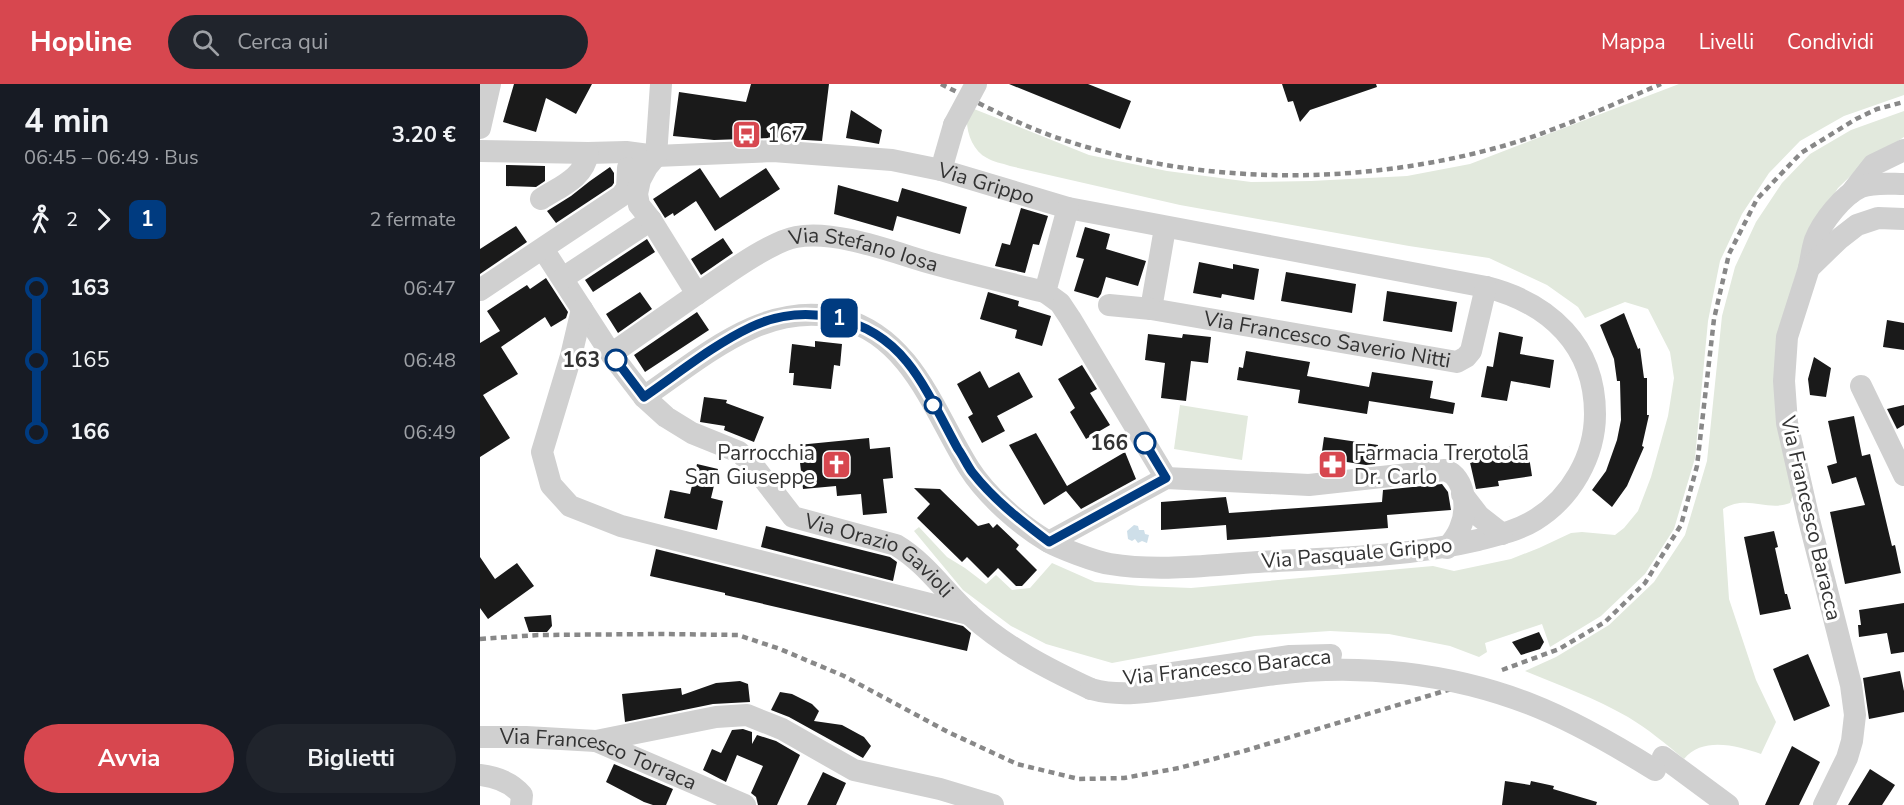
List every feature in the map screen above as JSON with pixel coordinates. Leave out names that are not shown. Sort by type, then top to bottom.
[{"type":"street","points":[[480,128],[490,84]]},
{"type":"street","points":[[563,278],[637,207],[640,180],[647,166],[656,156],[662,84]]},
{"type":"street","points":[[941,170],[954,125],[976,84]]},
{"type":"street","points":[[1847,198],[1873,165],[1904,150]]},
{"type":"street","name":"Via Grippo","points":[[480,151],[626,152],[656,156],[773,152],[892,160],[941,170],[1068,208],[1486,287]]},
{"type":"street","points":[[626,152],[629,172],[627,188],[637,207],[697,294]]},
{"type":"street","points":[[541,199],[578,175],[586,165],[588,153]]},
{"type":"street","points":[[1809,268],[1815,240],[1830,213],[1861,188],[1885,183],[1904,184]]},
{"type":"street","points":[[480,290],[543,249],[637,207]]},
{"type":"street","points":[[1068,208],[1045,292],[1060,303],[1070,318],[1166,478]]},
{"type":"street","name":"Via Francesco Baracca","points":[[1824,805],[1847,758],[1852,741],[1855,715],[1851,686],[1787,423],[1784,381],[1787,337],[1809,268],[1857,225],[1878,218],[1904,219]]},
{"type":"street","points":[[1151,309],[1165,228]]},
{"type":"street","name":"Via Stefano Iosa","points":[[611,354],[697,294],[774,245],[794,237],[818,234],[844,239],[969,274],[1045,292]]},
{"type":"street","name":"Via Orazio Gavioli","points":[[543,249],[611,354],[644,397],[666,417],[692,433],[739,452],[752,464],[793,517],[896,545],[910,554],[969,614]]},
{"type":"street","name":"Via Francesco Saverio Nitti","points":[[1109,305],[1151,309],[1457,362],[1471,351],[1486,287]]},
{"type":"street","name":"Via Pasquale Grippo","points":[[644,397],[731,338],[753,326],[792,315],[842,318],[880,337],[907,362],[971,471],[1005,509],[1049,542],[1108,564],[1158,568],[1364,556],[1447,548],[1502,534],[1538,518],[1564,496],[1575,482],[1590,450],[1595,417],[1587,368],[1571,338],[1534,305],[1519,297],[1486,287]]},
{"type":"street","name":"Via Orazio Gavioli","points":[[582,309],[571,356],[542,452],[551,485],[570,506],[621,526],[969,614]]},
{"type":"street","points":[[1861,386],[1904,475]]},
{"type":"street","points":[[1049,542],[1166,478],[1309,485],[1445,470],[1456,477],[1462,494],[1464,513],[1460,530],[1447,548]]},
{"type":"street","points":[[1462,494],[1479,516],[1502,534]]},
{"type":"street","name":"Via Francesco Baracca","points":[[969,614],[1014,648],[1051,671],[1096,684],[1110,694],[1137,694],[1277,673],[1331,670],[1402,673],[1477,687],[1530,704],[1659,764],[1728,805]]},
{"type":"street","points":[[596,741],[716,717],[747,715],[782,729],[854,770],[940,789],[993,805]]},
{"type":"street","name":"Via Francesco Torraca","points":[[480,737],[596,741],[745,805]]},
{"type":"street","name":"Via Francesco Baracca","points":[[1659,764],[1703,805]]},
{"type":"street","points":[[480,775],[514,784],[522,795],[521,805]]},
{"type":"shaded area","points":[[1679,84],[1904,84],[1904,95],[1844,116],[1800,141],[1769,173],[1742,214],[1720,261],[1708,321],[1695,458],[1674,529],[1645,574],[1601,616],[1550,647],[1542,624],[1485,643],[1487,652],[1479,657],[1450,646],[1389,634],[1330,631],[1255,636],[1112,663],[1046,644],[1011,626],[963,590],[914,531],[919,527],[947,557],[986,584],[996,575],[1012,590],[1030,588],[1052,563],[1095,582],[1191,588],[1433,566],[1454,571],[1511,559],[1571,533],[1615,535],[1638,511],[1651,477],[1668,416],[1674,378],[1670,352],[1648,309],[1625,302],[1585,318],[1578,307],[1547,285],[1489,258],[1180,205],[1010,166],[989,159],[976,149],[969,136],[967,114],[969,107],[1089,155],[1167,171],[1251,182],[1311,181],[1407,176],[1470,164]]},
{"type":"shaded area","points":[[1904,111],[1904,137],[1863,164],[1838,188],[1810,233],[1793,283],[1794,492],[1790,503],[1773,506],[1740,503],[1723,509],[1729,599],[1756,680],[1776,722],[1761,754],[1732,746],[1711,745],[1701,747],[1684,759],[1628,717],[1590,698],[1525,671],[1556,657],[1609,625],[1654,582],[1685,535],[1707,461],[1722,316],[1735,267],[1756,222],[1782,183],[1810,154],[1851,130]]},
{"type":"shaded area","points":[[1180,405],[1248,416],[1242,460],[1174,449]]},
{"type":"shaded area","points":[[1134,525],[1149,535],[1147,543],[1142,541],[1138,543],[1135,539],[1132,541],[1128,539],[1127,531]]},
{"type":"building","points":[[514,84],[592,84],[576,114],[546,98],[536,132],[503,122]]},
{"type":"building","points":[[751,84],[829,84],[822,141],[773,138],[714,140],[673,136],[679,92],[746,102]]},
{"type":"building","points":[[1009,84],[1088,84],[1131,101],[1120,129]]},
{"type":"building","points":[[1282,84],[1376,84],[1377,87],[1310,110],[1300,122],[1293,101],[1288,102]]},
{"type":"building","points":[[851,110],[882,130],[879,144],[846,138]]},
{"type":"building","points":[[506,165],[545,166],[545,181],[536,187],[506,186]]},
{"type":"building","points":[[610,167],[614,173],[612,186],[556,223],[547,211]]},
{"type":"building","points":[[700,168],[720,198],[766,168],[780,189],[715,231],[696,201],[674,216],[673,213],[665,218],[653,199]]},
{"type":"building","points":[[838,185],[898,202],[902,188],[967,207],[960,234],[897,216],[893,231],[834,214]]},
{"type":"building","points":[[1021,208],[1048,216],[1039,245],[1033,244],[1025,273],[995,266],[1002,243],[1010,245]]},
{"type":"building","points":[[516,226],[527,242],[480,274],[480,249]]},
{"type":"building","points":[[1085,227],[1110,234],[1106,249],[1146,261],[1138,286],[1106,277],[1098,298],[1074,291],[1084,259],[1076,257]]},
{"type":"building","points":[[723,238],[733,253],[701,275],[691,259]]},
{"type":"building","points":[[647,239],[655,252],[593,292],[585,280]]},
{"type":"building","points":[[1199,262],[1233,269],[1233,264],[1259,269],[1254,300],[1222,294],[1221,298],[1193,293]]},
{"type":"building","points":[[1286,272],[1356,284],[1352,313],[1281,301]]},
{"type":"building","points":[[546,278],[568,312],[566,318],[551,327],[545,317],[501,347],[518,374],[483,395],[510,438],[480,457],[480,343],[500,331],[487,311],[527,285],[530,289]]},
{"type":"building","points":[[1387,291],[1457,302],[1452,332],[1383,321]]},
{"type":"building","points":[[640,292],[652,309],[618,333],[606,314]]},
{"type":"building","points":[[988,292],[1019,301],[1018,306],[1051,316],[1042,346],[1015,338],[1017,330],[980,319]]},
{"type":"building","points":[[697,312],[709,330],[645,372],[634,355]]},
{"type":"building","points":[[1624,313],[1638,349],[1640,348],[1644,378],[1647,378],[1647,415],[1649,415],[1642,446],[1644,447],[1627,486],[1612,507],[1592,490],[1606,471],[1617,440],[1621,420],[1620,381],[1617,381],[1614,359],[1600,325]]},
{"type":"building","points":[[1887,320],[1904,323],[1904,350],[1883,347]]},
{"type":"building","points":[[1499,332],[1523,337],[1520,354],[1554,360],[1550,388],[1511,381],[1507,401],[1481,397],[1487,366],[1493,367]]},
{"type":"building","points":[[1148,334],[1182,338],[1183,334],[1211,337],[1208,363],[1191,361],[1186,401],[1161,398],[1165,363],[1145,360]]},
{"type":"building","points":[[815,341],[842,344],[840,366],[834,365],[831,389],[793,385],[794,373],[789,373],[792,344],[815,347]]},
{"type":"building","points":[[1246,351],[1310,362],[1307,376],[1369,387],[1372,372],[1433,381],[1430,398],[1455,403],[1453,414],[1369,401],[1367,414],[1298,403],[1300,390],[1237,380],[1239,367],[1243,368]]},
{"type":"building","points":[[1814,357],[1831,368],[1826,397],[1810,395],[1808,379]]},
{"type":"building","points":[[1082,365],[1097,389],[1090,393],[1110,425],[1086,439],[1070,412],[1075,408],[1058,379]]},
{"type":"building","points":[[980,371],[989,388],[1019,372],[1033,397],[997,416],[1005,431],[982,443],[968,417],[973,414],[957,384]]},
{"type":"building","points":[[704,397],[727,400],[726,403],[764,417],[754,442],[724,430],[725,426],[700,422]]},
{"type":"building","points":[[1904,405],[1904,425],[1897,429],[1887,409]]},
{"type":"building","points":[[1854,416],[1862,456],[1870,454],[1892,546],[1895,545],[1901,573],[1845,584],[1830,512],[1865,505],[1856,477],[1832,484],[1827,466],[1837,463],[1828,421]]},
{"type":"building","points":[[1036,433],[1067,486],[1125,452],[1136,479],[1081,509],[1066,491],[1044,505],[1009,445]]},
{"type":"building","points":[[1324,437],[1378,445],[1375,464],[1366,465],[1321,458]]},
{"type":"building","name":"Parrocchia San Giuseppe","points":[[869,438],[870,449],[890,447],[893,478],[883,479],[887,513],[863,515],[861,494],[837,496],[836,486],[803,489],[798,445]]},
{"type":"building","points":[[1527,444],[1532,476],[1498,481],[1499,486],[1476,489],[1469,458],[1503,453],[1502,448]]},
{"type":"building","points":[[697,464],[718,469],[711,498],[723,501],[717,530],[664,518],[670,490],[690,494]]},
{"type":"building","points":[[1442,484],[1448,492],[1451,510],[1387,515],[1388,528],[1227,540],[1226,525],[1161,530],[1161,502],[1226,497],[1229,513],[1382,502],[1383,490]]},
{"type":"building","points":[[914,488],[940,489],[978,526],[989,523],[993,528],[997,524],[1019,545],[1016,549],[1037,570],[1022,586],[1016,586],[998,568],[988,578],[967,557],[962,562],[917,518],[930,504]]},
{"type":"building","points":[[766,526],[890,557],[897,562],[893,581],[761,547]]},
{"type":"building","points":[[1774,531],[1778,547],[1775,548],[1785,594],[1787,594],[1791,609],[1760,615],[1744,537]]},
{"type":"building","points":[[656,549],[963,626],[971,633],[967,651],[650,576]]},
{"type":"building","points":[[480,557],[495,579],[517,563],[534,586],[488,619],[480,608]]},
{"type":"building","points":[[1904,603],[1904,652],[1891,654],[1887,633],[1859,637],[1858,625],[1861,625],[1859,610]]},
{"type":"building","points":[[551,615],[552,626],[547,632],[529,632],[524,617]]},
{"type":"building","points":[[1539,632],[1544,642],[1540,649],[1521,655],[1512,642]]},
{"type":"building","points":[[1808,654],[1830,706],[1794,721],[1773,669]]},
{"type":"building","points":[[1900,671],[1904,691],[1904,712],[1869,719],[1863,678]]},
{"type":"building","points":[[740,681],[748,684],[750,702],[713,704],[625,722],[622,694],[681,688],[682,695],[716,683]]},
{"type":"building","points":[[780,692],[792,694],[812,704],[819,711],[814,721],[842,725],[864,737],[871,746],[863,758],[789,717],[771,710]]},
{"type":"building","points":[[743,729],[752,732],[752,744],[757,735],[776,741],[800,755],[777,805],[758,805],[756,797],[751,793],[763,766],[737,755],[726,782],[703,770],[712,749],[721,753],[732,730]]},
{"type":"building","points":[[1792,746],[1820,762],[1799,805],[1765,805]]},
{"type":"building","points":[[614,764],[673,789],[666,805],[644,802],[606,782]]},
{"type":"building","points":[[1870,769],[1895,785],[1882,805],[1848,805]]},
{"type":"building","points":[[823,772],[846,783],[836,805],[807,805]]},
{"type":"building","points":[[1505,781],[1530,785],[1531,781],[1554,786],[1553,789],[1597,802],[1596,805],[1502,805]]},
{"type":"railway","points":[[941,84],[1031,128],[1113,154],[1167,165],[1221,172],[1276,175],[1385,170],[1492,149],[1556,128],[1661,84]]},
{"type":"railway","points":[[1502,670],[1559,649],[1605,622],[1645,583],[1681,525],[1697,466],[1714,319],[1729,254],[1757,199],[1801,153],[1856,119],[1877,109],[1904,102]]},
{"type":"railway","points":[[480,639],[538,635],[738,635],[780,649],[844,676],[948,732],[1017,764],[1079,779],[1124,778],[1179,768],[1244,751],[1451,689]]},
{"type":"bus line","name":"1","points":[[616,360],[644,397],[731,338],[753,326],[792,315],[842,318],[862,326],[880,337],[907,362],[971,471],[1005,509],[1049,542],[1166,478],[1145,443]]},
{"type":"place","name":"167","points":[[746,135]]},
{"type":"place","name":"163","points":[[616,360]]},
{"type":"place","name":"166","points":[[1145,443]]},
{"type":"place","name":"Parrocchia San Giuseppe","points":[[836,465]]},
{"type":"place","name":"Farmacia Trerotola Dr. Carlo","points":[[1333,465]]}]
